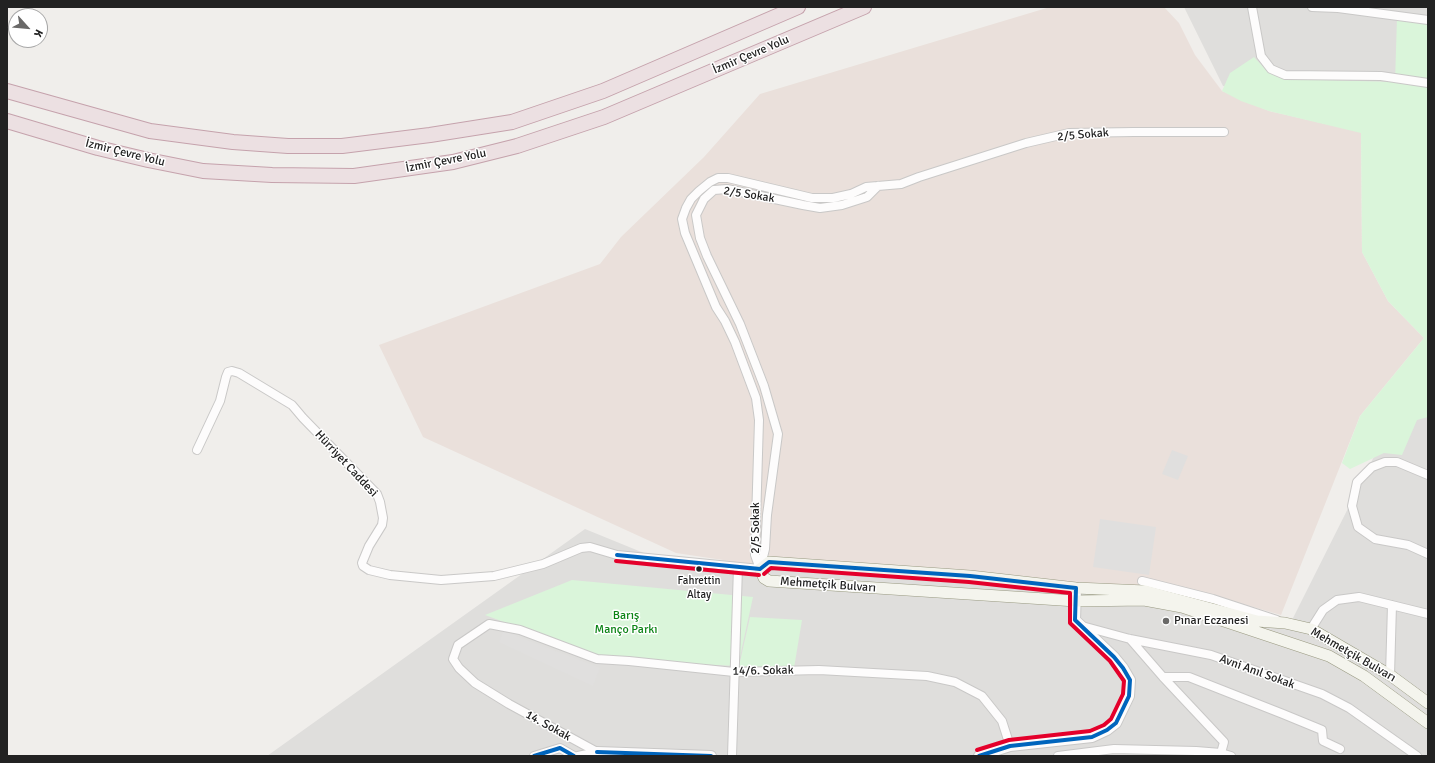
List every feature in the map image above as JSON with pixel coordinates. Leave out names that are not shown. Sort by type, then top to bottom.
[{"type":"highway","name":"İzmir Çevre Yolu","points":[[7,91],[150,132],[233,142],[288,146],[342,146],[430,135],[512,122],[602,91],[798,7]]},
{"type":"highway","name":"İzmir Çevre Yolu","points":[[7,121],[98,148],[203,171],[272,175],[354,176],[453,162],[524,143],[604,117],[864,7]]},
{"type":"main road","name":"Mehmetçik Bulvarı","points":[[1428,703],[1390,675],[1311,629],[1285,623],[1257,621],[1145,596],[970,576],[769,562],[760,569],[764,578],[769,581],[1076,601],[1145,596],[1329,656],[1364,676],[1428,723]]},
{"type":"street","points":[[1252,7],[1261,56],[1271,69],[1285,75],[1381,76],[1428,83]]},
{"type":"street","points":[[1312,7],[1338,8],[1428,20]]},
{"type":"street","name":"2/5 Sokak","points":[[760,569],[755,555],[759,420],[756,398],[735,342],[725,321],[716,308],[688,243],[682,219],[691,199],[710,182],[718,178],[728,178],[812,198],[833,198],[851,194],[866,187],[901,184],[918,177],[1026,143],[1069,133],[1224,132]]},
{"type":"street","name":"2/5 Sokak","points":[[760,569],[765,549],[767,515],[778,434],[764,386],[740,324],[706,256],[700,238],[696,215],[698,208],[704,199],[714,190],[727,189],[820,208],[842,205],[867,197],[878,186]]},
{"type":"street","name":"Hürriyet Caddesi","points":[[196,450],[220,401],[228,372],[232,371],[239,373],[292,405],[377,494],[383,518],[382,525],[369,546],[362,563],[363,566],[369,570],[390,575],[441,580],[494,576],[543,564],[581,548],[590,547],[617,555],[760,569]]},
{"type":"street","points":[[1428,475],[1397,462],[1385,462],[1372,467],[1357,482],[1352,506],[1358,527],[1375,539],[1408,546],[1428,554]]},
{"type":"street","points":[[732,756],[738,567]]},
{"type":"street","points":[[978,756],[1010,746],[1092,737],[1107,730],[1116,723],[1129,696],[1130,680],[1114,657],[1074,620],[1076,588]]},
{"type":"street","points":[[1311,629],[1323,610],[1337,600],[1359,597],[1428,614]]},
{"type":"street","points":[[1390,675],[1392,605]]},
{"type":"street","name":"14/6. Sokak","points":[[489,624],[520,630],[597,659],[734,672],[819,670],[927,676],[955,682],[982,696],[1002,721],[1010,746]]},
{"type":"street","name":"14. Sokak","points":[[489,624],[458,645],[453,659],[459,668],[476,683],[509,704],[597,752],[711,756]]},
{"type":"street","name":"Avni Anıl Sokak","points":[[1081,626],[1130,639],[1211,656],[1322,694],[1349,708],[1416,756]]},
{"type":"street","points":[[1130,639],[1163,677],[1224,742],[1221,755]]},
{"type":"street","points":[[1163,677],[1189,676],[1283,714],[1322,730],[1323,741],[1340,749]]},
{"type":"street","points":[[534,756],[560,748],[574,756]]},
{"type":"street","points":[[1058,756],[1114,749],[1196,751],[1231,756]]},
{"type":"street","points":[[578,756],[597,752]]},
{"type":"shaded area","points":[[1050,7],[1164,7],[1179,23],[1195,55],[1222,91],[1269,111],[1361,132],[1362,252],[1388,301],[1424,338],[1360,416],[1281,615],[1194,590],[797,571],[676,553],[423,437],[379,345],[600,264],[621,237],[704,157],[760,94]]},
{"type":"shaded area","points":[[1184,7],[1428,7],[1428,329],[1366,132],[1223,86]]},
{"type":"shaded area","points":[[1428,349],[1428,756],[267,756],[585,529],[661,560],[781,561],[995,579],[1291,622]]},
{"type":"shaded area","points":[[1172,450],[1188,456],[1178,480],[1162,474]]},
{"type":"shaded area","points":[[1100,519],[1156,527],[1149,575],[1093,567]]},
{"type":"shaded area","points":[[503,631],[600,668],[593,686],[499,642]]},
{"type":"green space","points":[[1397,18],[1428,19],[1428,417],[1417,420],[1402,455],[1384,453],[1350,469],[1342,463],[1360,416],[1424,338],[1388,301],[1362,252],[1361,133],[1269,111],[1241,101],[1222,91],[1230,73],[1254,57],[1268,72],[1286,79],[1395,82]]},
{"type":"green space","name":"Barış Manço Parkı","points":[[572,580],[753,597],[738,666],[629,661],[598,657],[485,615]]},
{"type":"green space","points":[[750,617],[802,620],[794,668],[739,666]]},
{"type":"transit line","points":[[617,555],[760,569]]},
{"type":"transit line","points":[[616,561],[759,575]]},
{"type":"transit line","points":[[760,569],[769,562],[970,576],[1076,588],[1075,620],[1114,657],[1130,680],[1129,696],[1116,723],[1107,730],[1092,737],[1010,746],[979,756]]},
{"type":"transit line","points":[[764,574],[771,568],[969,582],[1070,593],[1070,623],[1110,661],[1124,681],[1123,694],[1111,719],[1104,725],[1090,731],[1009,740],[977,750]]},
{"type":"transit line","points":[[534,756],[560,748],[574,756]]},
{"type":"transit line","points":[[597,752],[711,756]]},
{"type":"place","name":"Fahrettin Altay","points":[[699,569]]},
{"type":"place","name":"Pınar Eczanesi","points":[[1166,621]]}]
